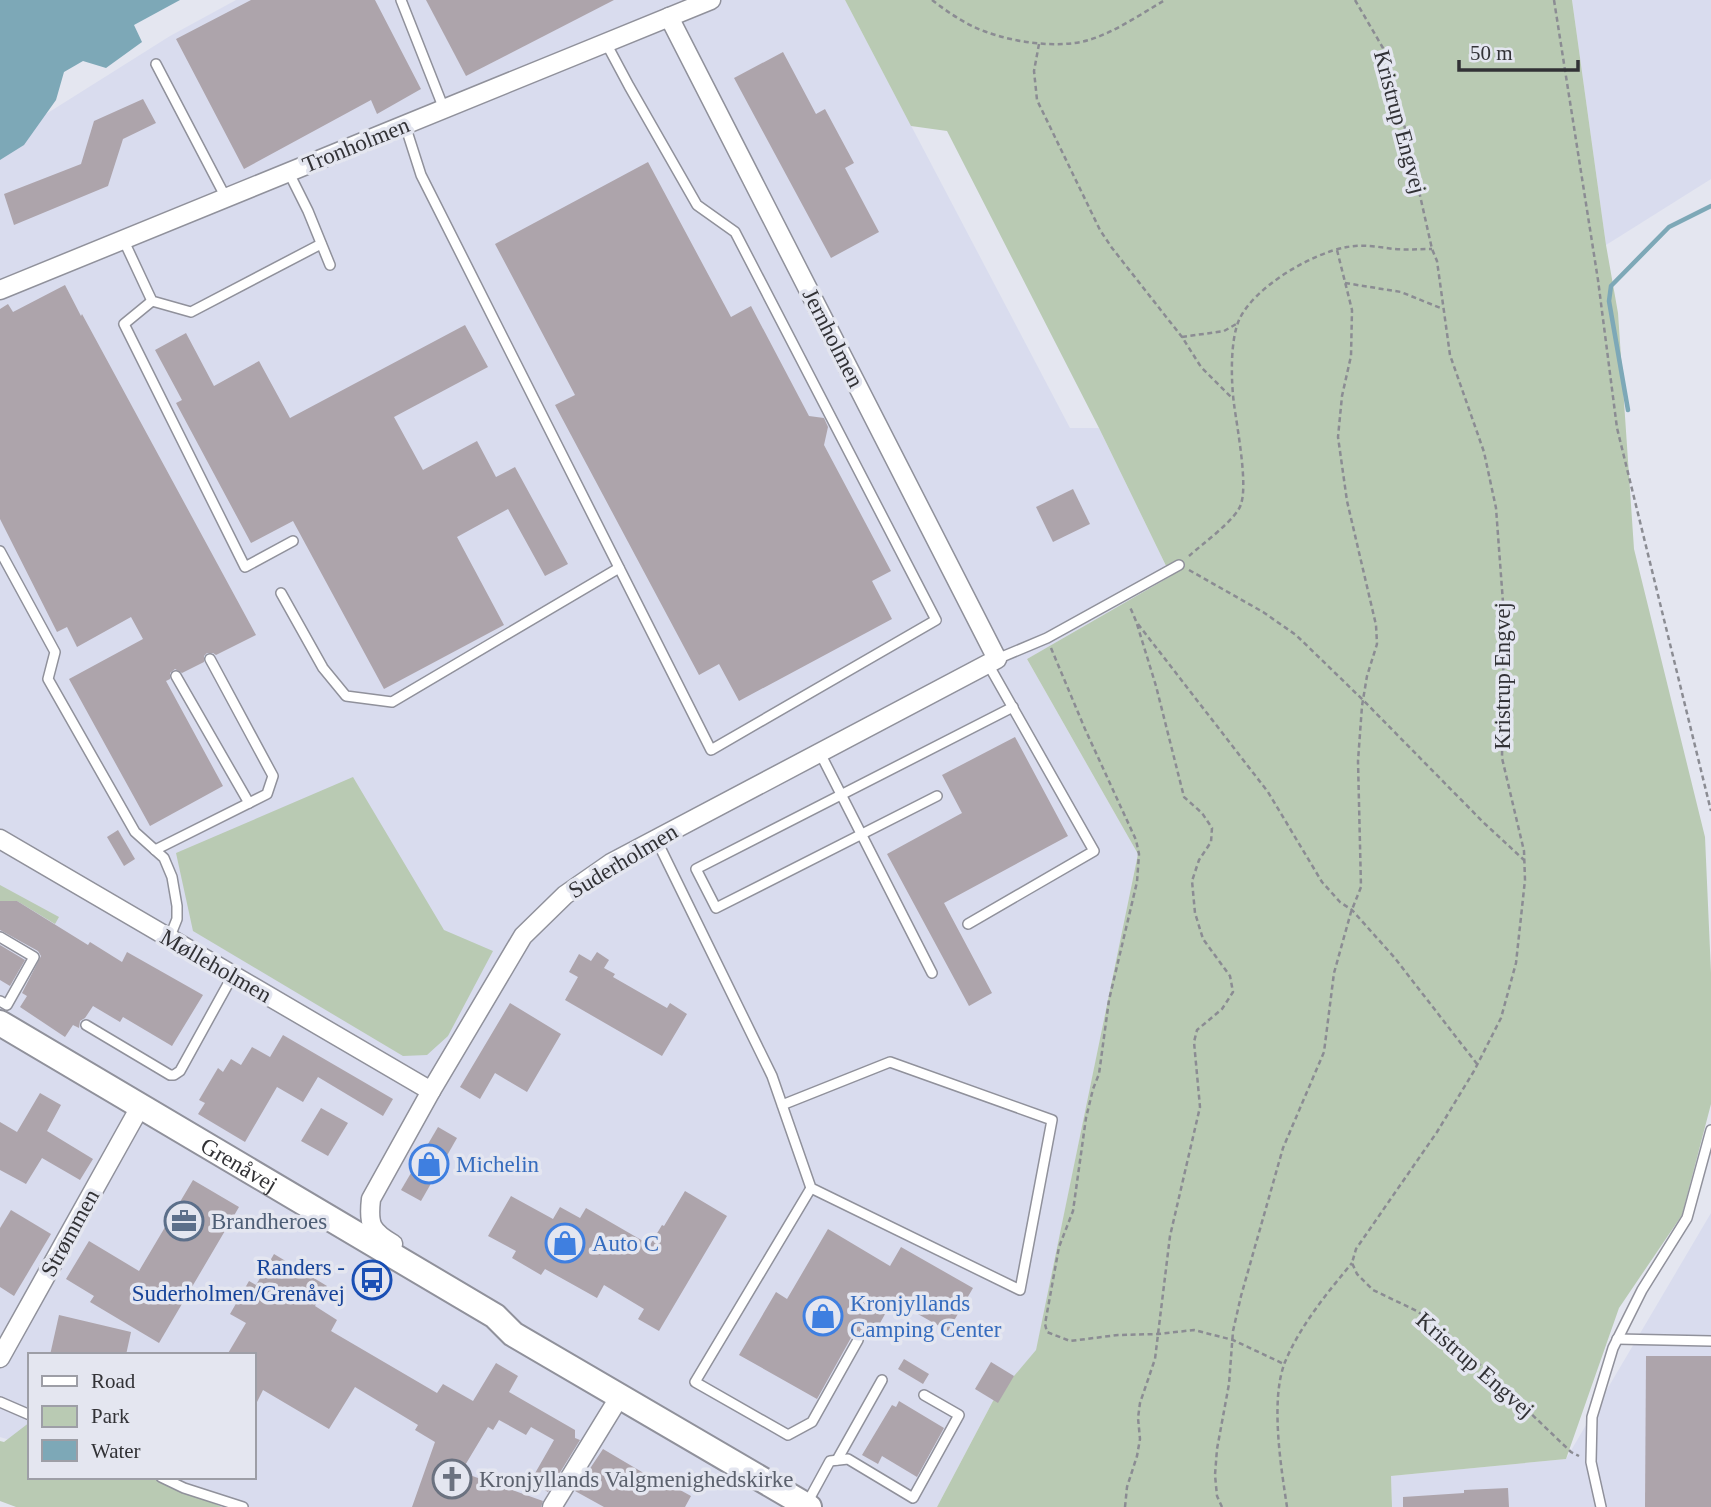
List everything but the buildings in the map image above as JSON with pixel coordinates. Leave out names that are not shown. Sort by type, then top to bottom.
[{"type":"street","name":"Tronholmen","points":[[0,290],[711,0]]},
{"type":"street","name":"Jernholmen","points":[[669,17],[993,662]]},
{"type":"street","name":"Suderholmen","points":[[444,1286],[408,1253],[378,1235],[371,1221],[371,1199],[523,936],[565,895],[611,863],[993,662]]},
{"type":"street","name":"Mølleholmen","points":[[0,839],[432,1091]]},
{"type":"street","name":"Grenåvej","points":[[0,1023],[137,1113],[492,1328],[513,1334]]},
{"type":"street","name":"Grenåvej","points":[[0,1040],[137,1113],[444,1286],[495,1317],[513,1334],[807,1506]]},
{"type":"street","name":"Strømmen","points":[[0,1359],[10,1333],[137,1113]]},
{"type":"street","points":[[552,1507],[620,1396]]},
{"type":"lane","points":[[401,0],[444,110]]},
{"type":"lane","points":[[405,125],[421,175],[711,750],[936,620],[735,232],[697,205],[606,43]]},
{"type":"lane","points":[[156,64],[225,196]]},
{"type":"lane","points":[[288,172],[330,265]]},
{"type":"lane","points":[[122,239],[152,301],[191,312],[321,244]]},
{"type":"lane","points":[[152,301],[124,324],[245,567],[293,541]]},
{"type":"lane","points":[[0,551],[55,652],[48,679],[135,832],[164,858],[172,877],[177,905],[177,919],[169,939]]},
{"type":"lane","points":[[968,924],[1094,852],[1013,707],[993,662],[1048,638],[1179,565]]},
{"type":"lane","points":[[281,593],[323,668],[346,696],[391,702],[619,568]]},
{"type":"lane","points":[[155,850],[267,794],[274,776],[210,659]]},
{"type":"lane","points":[[176,676],[249,803]]},
{"type":"lane","points":[[937,796],[716,908],[696,869],[1013,707]]},
{"type":"lane","points":[[820,753],[932,973]]},
{"type":"lane","points":[[656,839],[772,1076],[782,1105],[811,1188],[1020,1290],[1052,1120],[890,1062],[782,1105]]},
{"type":"lane","points":[[0,937],[34,957],[7,1005],[0,1001]]},
{"type":"lane","points":[[86,1025],[174,1075],[180,1070],[233,975]]},
{"type":"lane","points":[[1601,1507],[1591,1462],[1592,1417],[1617,1339],[1642,1290],[1687,1218],[1711,1130]]},
{"type":"lane","points":[[811,1188],[695,1382],[788,1435],[812,1422],[858,1340]]},
{"type":"lane","points":[[1617,1339],[1711,1341]]},
{"type":"lane","points":[[837,1460],[881,1380]]},
{"type":"lane","points":[[807,1506],[830,1461],[848,1459],[913,1498],[959,1415],[924,1395]]},
{"type":"lane","points":[[0,1402],[28,1414]]},
{"type":"lane","points":[[165,1479],[243,1507]]},
{"type":"path","points":[[932,0],[975,28],[1039,44],[1089,40],[1165,0]]},
{"type":"path","name":"Kristrup Engvej","points":[[1355,0],[1383,48],[1395,85],[1437,261],[1450,355],[1484,452],[1496,508],[1504,616],[1502,758],[1524,852],[1525,880],[1516,963],[1501,1018],[1478,1064],[1437,1132],[1356,1249],[1352,1263],[1357,1274],[1373,1290],[1417,1311],[1446,1332],[1571,1452],[1591,1462]]},
{"type":"path","points":[[1554,0],[1598,280],[1617,428],[1711,811]]},
{"type":"path","points":[[1039,44],[1034,71],[1037,100],[1100,229],[1182,337],[1201,367],[1233,399]]},
{"type":"path","points":[[1432,249],[1347,247],[1324,254],[1285,272],[1250,302],[1238,323],[1231,367],[1243,480],[1242,503],[1237,513],[1179,565],[1262,612],[1296,635],[1525,861]]},
{"type":"path","points":[[1222,1507],[1217,1496],[1215,1475],[1217,1449],[1241,1296],[1283,1148],[1324,1052],[1334,973],[1360,887],[1358,761],[1363,699],[1377,644],[1376,625],[1347,501],[1338,437],[1342,396],[1351,356],[1352,310],[1337,250]]},
{"type":"path","points":[[1345,283],[1401,292],[1443,309]]},
{"type":"path","points":[[1182,337],[1224,331],[1238,323]]},
{"type":"path","points":[[1125,596],[1136,621],[1156,686],[1184,797],[1202,813],[1212,828],[1211,842],[1199,860],[1192,881],[1195,914],[1203,939],[1230,976],[1233,992],[1222,1009],[1197,1030],[1194,1042],[1200,1107],[1170,1236],[1155,1359],[1140,1404],[1140,1439],[1127,1487],[1125,1507]]},
{"type":"path","points":[[1136,621],[1268,792],[1322,882],[1340,902],[1352,910],[1394,957],[1478,1064]]},
{"type":"path","points":[[1048,638],[1085,729],[1136,839],[1139,854],[1136,882],[1109,1000],[1099,1074],[1086,1118],[1073,1211],[1059,1247],[1045,1324],[1047,1332],[1070,1341],[1194,1330],[1233,1340],[1284,1364]]},
{"type":"path","points":[[1287,1507],[1279,1441],[1279,1395],[1284,1364],[1298,1336],[1352,1263]]},
{"type":"shaded area","points":[[236,0],[845,0],[1070,428],[1099,428],[1171,576],[1027,659],[1138,854],[1036,1351],[993,1401],[937,1507],[221,1507],[134,1479],[256,1479],[256,1353],[28,1353],[28,1445],[0,1437],[0,143],[170,36]]},
{"type":"shaded area","points":[[1572,0],[1711,0],[1711,179],[1606,245]]},
{"type":"shaded area","points":[[1711,1213],[1711,1507],[1392,1507],[1391,1476],[1566,1459]]},
{"type":"green space","points":[[845,0],[1572,0],[1618,313],[1634,549],[1705,837],[1711,973],[1711,1104],[1682,1215],[1619,1308],[1566,1459],[1391,1476],[1392,1507],[937,1507],[993,1401],[1036,1350],[1138,854],[1027,659],[1171,576],[1099,428],[947,131],[911,126]]},
{"type":"green space","points":[[353,777],[444,930],[493,951],[448,1036],[427,1055],[403,1056],[193,931],[176,853]]},
{"type":"green space","points":[[0,885],[59,917],[55,924],[17,901],[0,901]]},
{"type":"green space","points":[[28,1424],[28,1479],[158,1479],[222,1507],[16,1507],[0,1501],[0,1441],[4,1442]]},
{"type":"water","points":[[0,0],[180,0],[134,25],[142,42],[106,68],[83,61],[64,72],[56,100],[24,145],[0,160]]},
{"type":"waterway","points":[[1628,410],[1609,301],[1611,286],[1669,227],[1711,206]]},
{"type":"place","name":"Michelin","points":[[429,1164]]},
{"type":"place","name":"Brandheroes","points":[[184,1221]]},
{"type":"place","name":"Auto C","points":[[565,1243]]},
{"type":"place","name":"Randers - Suderholmen/Grenåvej","points":[[372,1280]]},
{"type":"place","name":"Kronjyllands Camping Center","points":[[823,1316]]},
{"type":"place","name":"Kronjyllands Valgmenighedskirke","points":[[452,1479]]}]
